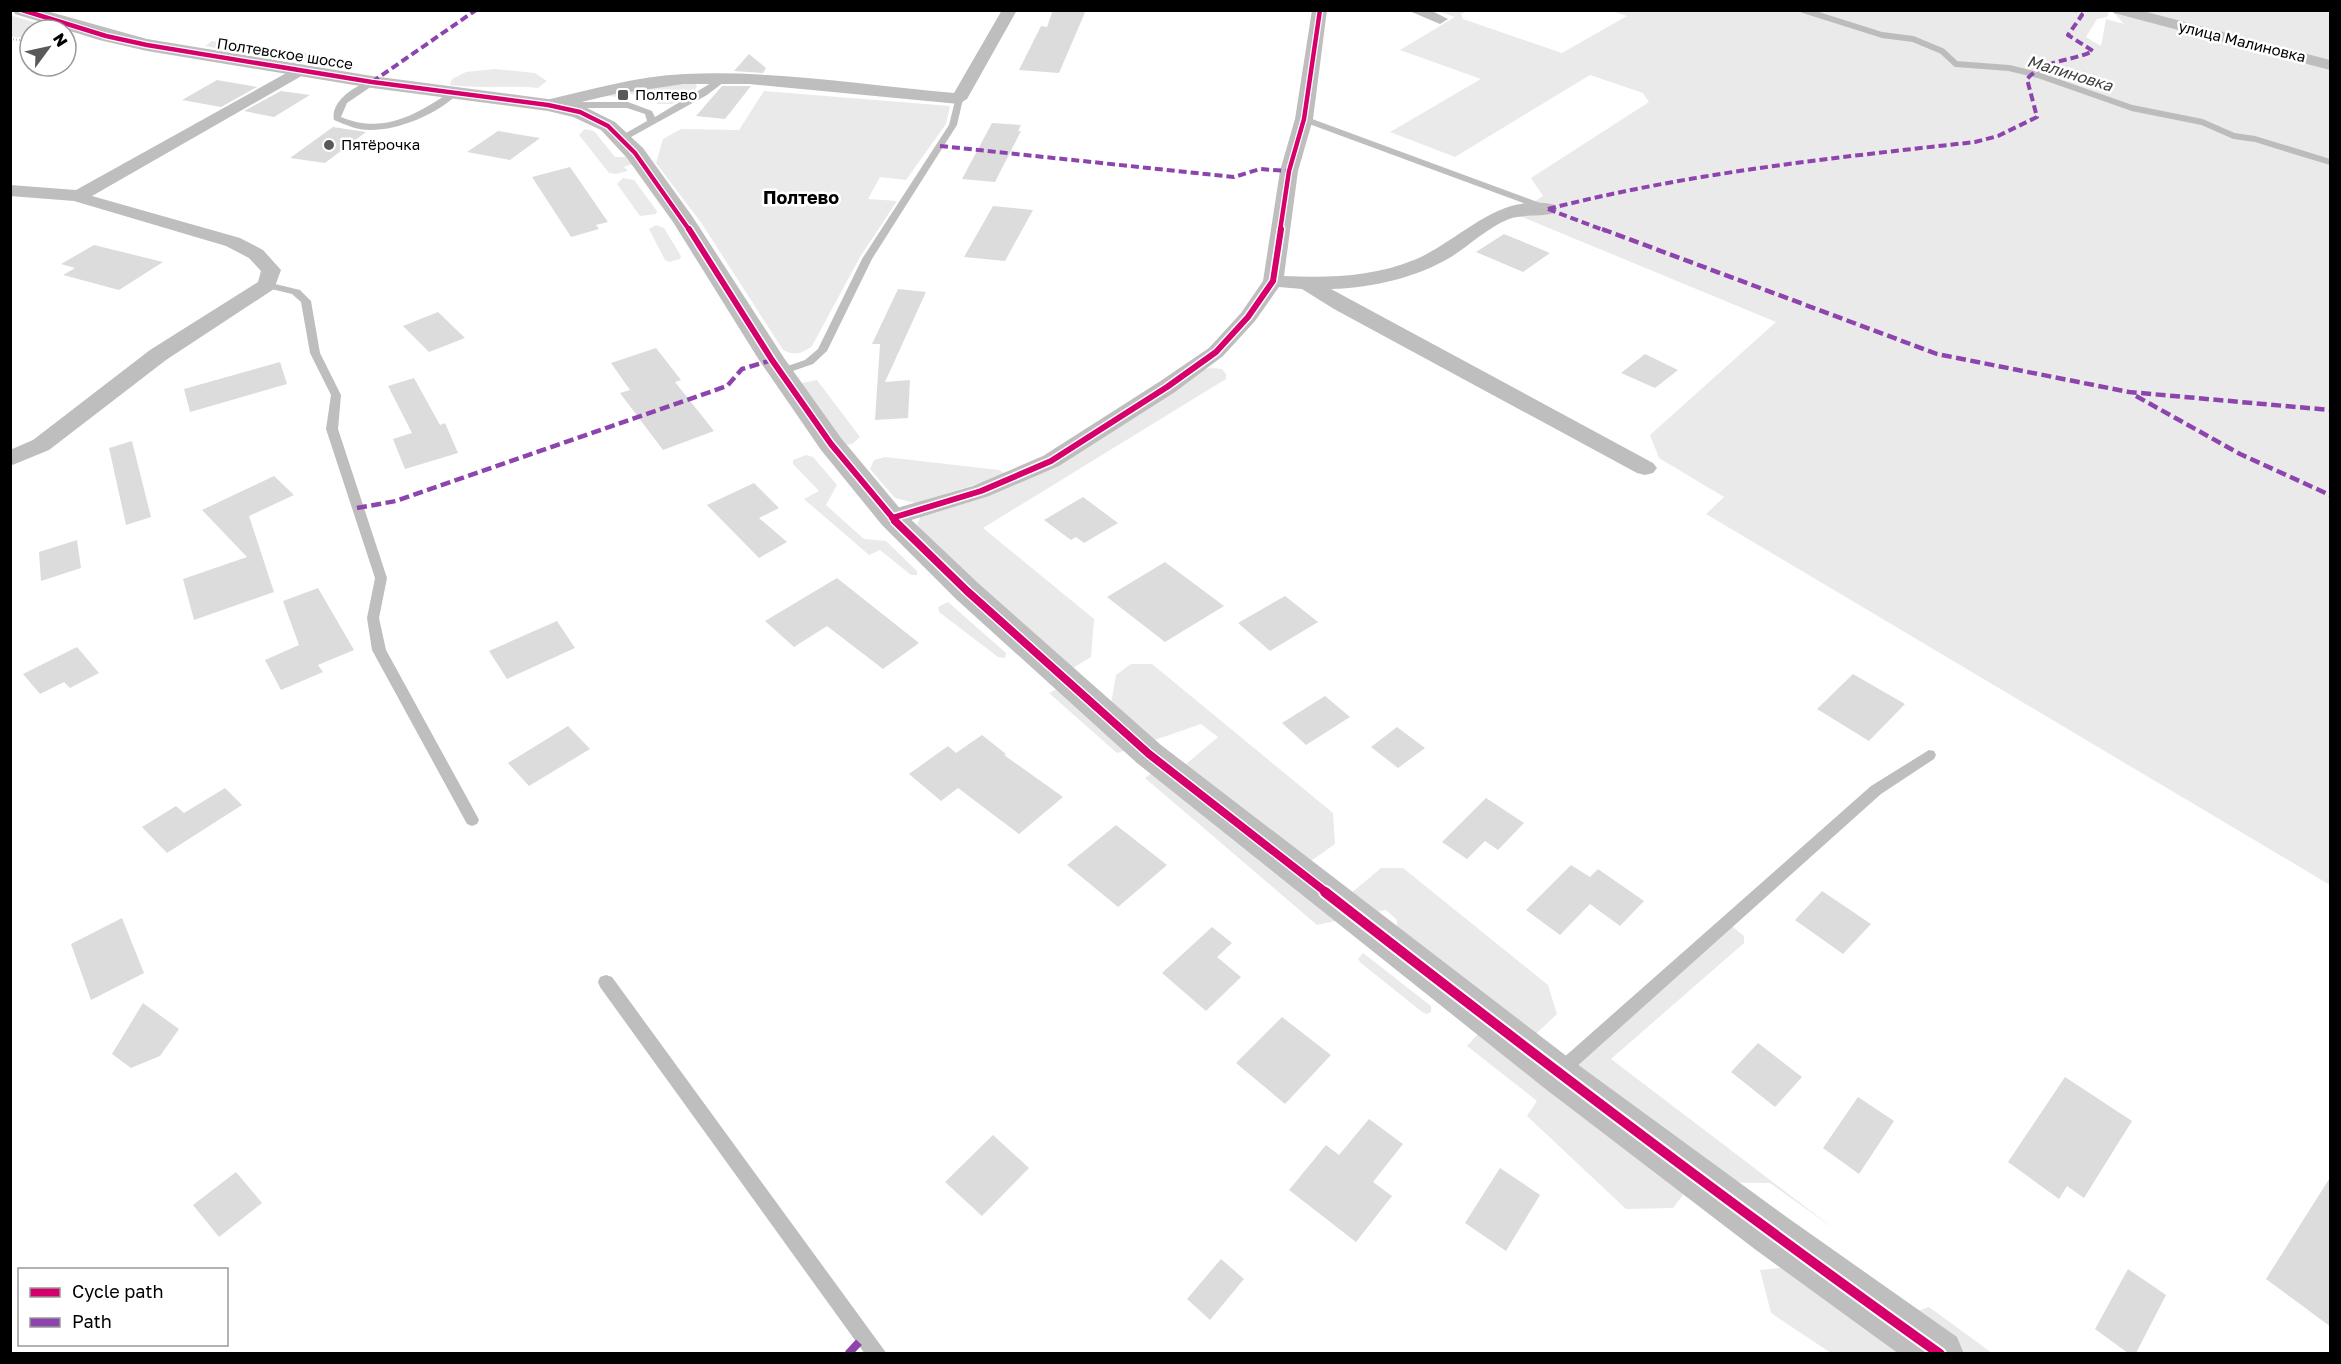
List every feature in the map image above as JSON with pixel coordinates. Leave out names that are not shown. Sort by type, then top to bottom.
[{"type":"street","name":"Полтевское шоссе","points":[[22,10],[106,36],[147,45],[372,82],[548,105],[592,117],[608,126],[622,139],[684,221],[780,372],[831,444],[892,518],[967,591],[1149,754],[1558,1074],[1772,1234],[1940,1353]]},
{"type":"street","points":[[548,105],[641,84],[684,79],[749,79],[959,99],[1010,10]]},
{"type":"street","points":[[892,518],[981,491],[1051,461],[1167,387],[1216,352],[1248,317],[1273,280],[1289,171],[1304,119],[1317,17],[1320,10]]},
{"type":"street","points":[[1414,10],[1440,19]]},
{"type":"street","name":"улица Малиновка","points":[[2119,10],[2331,65]]},
{"type":"street","points":[[79,196],[299,71]]},
{"type":"street","points":[[10,190],[79,196],[84,200],[233,242],[256,254],[271,270],[267,285],[158,355],[41,445],[10,459]]},
{"type":"street","points":[[1273,280],[1307,284],[1371,280],[1402,272],[1438,256],[1496,218],[1514,212],[1548,208]]},
{"type":"street","points":[[1307,284],[1351,311],[1645,468]]},
{"type":"lane","points":[[622,139],[723,79]]},
{"type":"lane","points":[[372,82],[349,97],[337,112],[338,118],[355,125],[386,127],[419,116],[455,93]]},
{"type":"lane","points":[[780,372],[809,362],[822,351],[867,259],[953,125],[959,99]]},
{"type":"lane","points":[[548,105],[628,105],[649,113],[652,123]]},
{"type":"lane","points":[[1304,119],[1548,208]]},
{"type":"lane","points":[[267,285],[296,292],[306,301],[315,353],[336,394],[332,429],[381,578],[373,618],[379,650],[472,820]]},
{"type":"lane","points":[[1558,1074],[1876,790],[1929,755]]},
{"type":"lane","points":[[606,982],[877,1353]]},
{"type":"shaded area","points":[[1437,11],[1467,11],[1461,14],[1463,19],[1562,53],[1627,16],[1611,11],[2105,11],[2109,13],[2107,17],[2097,19],[2086,37],[2101,46],[2106,19],[2124,24],[2112,11],[2330,11],[2330,885],[1706,514],[1724,497],[1659,458],[1650,435],[1776,322],[1515,214],[1543,196],[1531,178],[1649,102],[1643,93],[1590,75],[1455,157],[1390,132],[1481,79],[1400,50],[1455,17]]},
{"type":"shaded area","points":[[10,15],[20,18],[18,37],[11,37]]},
{"type":"shaded area","points":[[212,41],[306,53],[309,57],[308,60],[296,63],[205,46]]},
{"type":"shaded area","points":[[495,69],[535,73],[547,81],[538,88],[450,85],[452,79],[466,72]]},
{"type":"shaded area","points":[[694,83],[697,86],[693,95],[672,104],[656,104],[663,99],[623,93],[619,97],[606,96],[608,93]]},
{"type":"shaded area","points":[[764,91],[950,106],[946,124],[906,180],[880,177],[868,199],[897,201],[860,257],[812,346],[798,353],[783,350],[702,224],[656,163],[663,139],[681,129],[739,130]]},
{"type":"shaded area","points":[[585,129],[594,131],[615,157],[630,157],[632,164],[624,167],[628,171],[609,173],[579,135]]},
{"type":"shaded area","points":[[623,178],[634,180],[657,211],[656,214],[640,216],[617,184]]},
{"type":"shaded area","points":[[656,225],[664,228],[681,256],[680,259],[669,262],[665,260],[649,229]]},
{"type":"shaded area","points":[[1204,369],[1222,369],[1226,374],[1226,379],[983,528],[1094,619],[1091,657],[1071,669],[974,583],[917,525],[921,515],[981,495]]},
{"type":"shaded area","points":[[817,380],[860,437],[852,444],[845,445],[799,387],[802,383]]},
{"type":"shaded area","points":[[806,455],[813,457],[837,485],[826,505],[864,539],[886,541],[917,571],[917,575],[911,575],[880,550],[869,555],[804,499],[819,491],[793,464],[793,460]]},
{"type":"shaded area","points":[[885,457],[999,470],[1004,473],[1000,477],[915,503],[895,498],[870,469],[874,460]]},
{"type":"shaded area","points":[[948,602],[1006,653],[1005,658],[998,657],[939,612],[938,607]]},
{"type":"shaded area","points":[[1131,664],[1152,664],[1333,813],[1335,844],[1311,861],[1350,894],[1381,868],[1403,868],[1548,985],[1557,1014],[1523,1046],[1548,1070],[1725,927],[1733,927],[1744,936],[1744,943],[1611,1059],[1837,1231],[1770,1183],[1693,1182],[1673,1208],[1626,1209],[1527,1116],[1537,1101],[1467,1046],[1497,1013],[1397,936],[1397,920],[1386,910],[1317,925],[1145,778],[1161,766],[1186,764],[1218,737],[1201,724],[1117,753],[1049,693],[1059,688],[1111,704],[1116,675]]},
{"type":"shaded area","points":[[1363,953],[1431,1006],[1431,1012],[1427,1014],[1422,1012],[1361,963],[1358,959]]},
{"type":"shaded area","points":[[1798,1266],[1880,1324],[1929,1307],[1992,1353],[1831,1353],[1771,1313],[1760,1270]]},
{"type":"building","points":[[1053,10],[1086,10],[1059,73],[1019,70],[1041,26],[1047,27]]},
{"type":"building","points":[[749,54],[766,68],[763,73],[734,71]]},
{"type":"building","points":[[217,80],[257,87],[221,107],[182,100]]},
{"type":"building","points":[[722,86],[751,86],[725,119],[696,116]]},
{"type":"building","points":[[281,91],[310,95],[274,117],[244,111]]},
{"type":"building","points":[[992,123],[1021,125],[1018,131],[1021,131],[995,182],[962,179]]},
{"type":"building","name":"Пятёрочка","points":[[333,127],[366,132],[325,163],[290,158]]},
{"type":"building","points":[[498,131],[540,138],[510,160],[467,152]]},
{"type":"building","points":[[570,167],[608,222],[596,225],[599,229],[571,237],[532,177]]},
{"type":"building","points":[[993,206],[1033,210],[1005,261],[964,257]]},
{"type":"building","points":[[1504,234],[1550,253],[1523,272],[1476,252]]},
{"type":"building","points":[[94,245],[163,262],[119,290],[63,275],[75,268],[61,264]]},
{"type":"building","points":[[898,289],[926,292],[885,382],[910,380],[908,418],[875,420],[880,344],[872,344]]},
{"type":"building","points":[[438,312],[465,338],[429,352],[403,326]]},
{"type":"building","points":[[656,348],[681,380],[675,382],[714,431],[663,450],[620,393],[630,390],[611,363]]},
{"type":"building","points":[[1645,354],[1678,370],[1655,388],[1621,373]]},
{"type":"building","points":[[280,362],[287,384],[190,412],[184,389]]},
{"type":"building","points":[[414,378],[440,425],[445,423],[458,453],[405,469],[393,439],[412,433],[388,386]]},
{"type":"building","points":[[132,441],[151,517],[126,525],[109,448]]},
{"type":"building","points":[[274,476],[294,495],[249,516],[274,592],[194,620],[183,579],[247,557],[202,510]]},
{"type":"building","points":[[754,483],[779,508],[759,518],[787,542],[759,558],[707,505]]},
{"type":"building","points":[[1083,497],[1118,523],[1084,543],[1076,537],[1071,540],[1044,520]]},
{"type":"building","points":[[77,540],[81,568],[41,581],[39,552]]},
{"type":"building","points":[[1165,562],[1224,606],[1165,642],[1107,597]]},
{"type":"building","points":[[837,578],[919,643],[883,669],[827,626],[794,647],[765,621]]},
{"type":"building","points":[[318,588],[354,650],[318,665],[323,672],[281,690],[265,660],[299,645],[283,601]]},
{"type":"building","points":[[1285,596],[1318,622],[1270,651],[1238,623]]},
{"type":"building","points":[[557,621],[575,648],[507,679],[489,651]]},
{"type":"building","points":[[77,647],[99,673],[70,688],[64,682],[40,694],[23,674]]},
{"type":"building","points":[[1853,674],[1905,704],[1869,741],[1817,709]]},
{"type":"building","points":[[1325,696],[1350,717],[1306,745],[1282,723]]},
{"type":"building","points":[[568,726],[590,749],[529,786],[508,763]]},
{"type":"building","points":[[1397,727],[1425,748],[1398,768],[1371,747]]},
{"type":"building","points":[[982,735],[1006,754],[1004,755],[1063,797],[1019,834],[958,788],[941,801],[909,774],[948,746],[956,753]]},
{"type":"building","points":[[225,788],[242,805],[167,853],[142,827],[176,806],[184,813]]},
{"type":"building","points":[[1486,798],[1524,823],[1498,850],[1485,841],[1467,859],[1442,842]]},
{"type":"building","points":[[1116,825],[1167,865],[1118,907],[1067,865]]},
{"type":"building","points":[[1571,865],[1590,877],[1598,869],[1644,901],[1620,926],[1590,904],[1560,935],[1526,910]]},
{"type":"building","points":[[1822,891],[1871,924],[1843,954],[1795,920]]},
{"type":"building","points":[[122,918],[144,973],[91,1000],[71,944]]},
{"type":"building","points":[[1212,927],[1232,943],[1217,957],[1241,977],[1206,1011],[1162,973]]},
{"type":"building","points":[[143,1003],[179,1029],[160,1056],[131,1068],[112,1054]]},
{"type":"building","points":[[1282,1017],[1331,1055],[1285,1104],[1236,1063]]},
{"type":"building","points":[[1758,1043],[1802,1077],[1775,1107],[1731,1072]]},
{"type":"building","points":[[2065,1077],[2132,1121],[2084,1198],[2067,1186],[2059,1199],[2008,1162]]},
{"type":"building","points":[[1858,1097],[1894,1121],[1859,1174],[1823,1148]]},
{"type":"building","points":[[1369,1119],[1403,1144],[1373,1182],[1392,1196],[1356,1242],[1289,1190],[1326,1145],[1339,1155]]},
{"type":"building","points":[[993,1135],[1029,1168],[982,1216],[945,1182]]},
{"type":"building","points":[[1500,1168],[1540,1195],[1506,1251],[1465,1223]]},
{"type":"building","points":[[236,1172],[262,1203],[219,1237],[193,1205]]},
{"type":"building","points":[[2331,1176],[2331,1327],[2266,1279]]},
{"type":"building","points":[[1221,1259],[1244,1279],[1210,1320],[1187,1299]]},
{"type":"building","points":[[2128,1269],[2166,1295],[2136,1353],[2128,1353],[2095,1329]]},
{"type":"waterway","name":"Малиновка","points":[[1803,10],[1882,35],[1913,39],[1942,51],[1956,64],[2009,68],[2038,75],[2132,108],[2202,122],[2234,136],[2255,139],[2330,162]]},
{"type":"marked path","points":[[372,82],[476,10]]},
{"type":"marked path","points":[[1548,209],[1622,190],[1801,161],[1975,142],[1998,136],[2037,117],[2027,79],[2034,71],[2050,63],[2076,58],[2093,51],[2068,35],[2082,15],[2076,10]]},
{"type":"marked path","points":[[940,146],[1234,177],[1260,169],[1289,171]]},
{"type":"marked path","points":[[1548,209],[1937,354],[2129,392],[2330,410]]},
{"type":"marked path","points":[[357,508],[396,501],[727,386],[742,369],[772,360]]},
{"type":"marked path","points":[[2136,396],[2240,454],[2330,495]]},
{"type":"marked path","points":[[848,1354],[863,1338]]},
{"type":"cycle path","points":[[22,10],[106,36],[147,45],[372,82],[548,105],[580,112],[608,126],[635,153],[684,221],[772,360],[831,444],[892,518],[967,591],[1149,754],[1558,1074],[1772,1234],[1940,1354]]},
{"type":"cycle path","points":[[892,518],[981,491],[1051,461],[1167,387],[1216,352],[1248,317],[1273,281],[1289,171],[1304,119],[1317,17],[1320,10]]},
{"type":"place","name":"Полтево","points":[[623,95]]},
{"type":"place","name":"Пятёрочка","points":[[329,145]]},
{"type":"district","name":"Полтево","points":[[801,198]]}]
